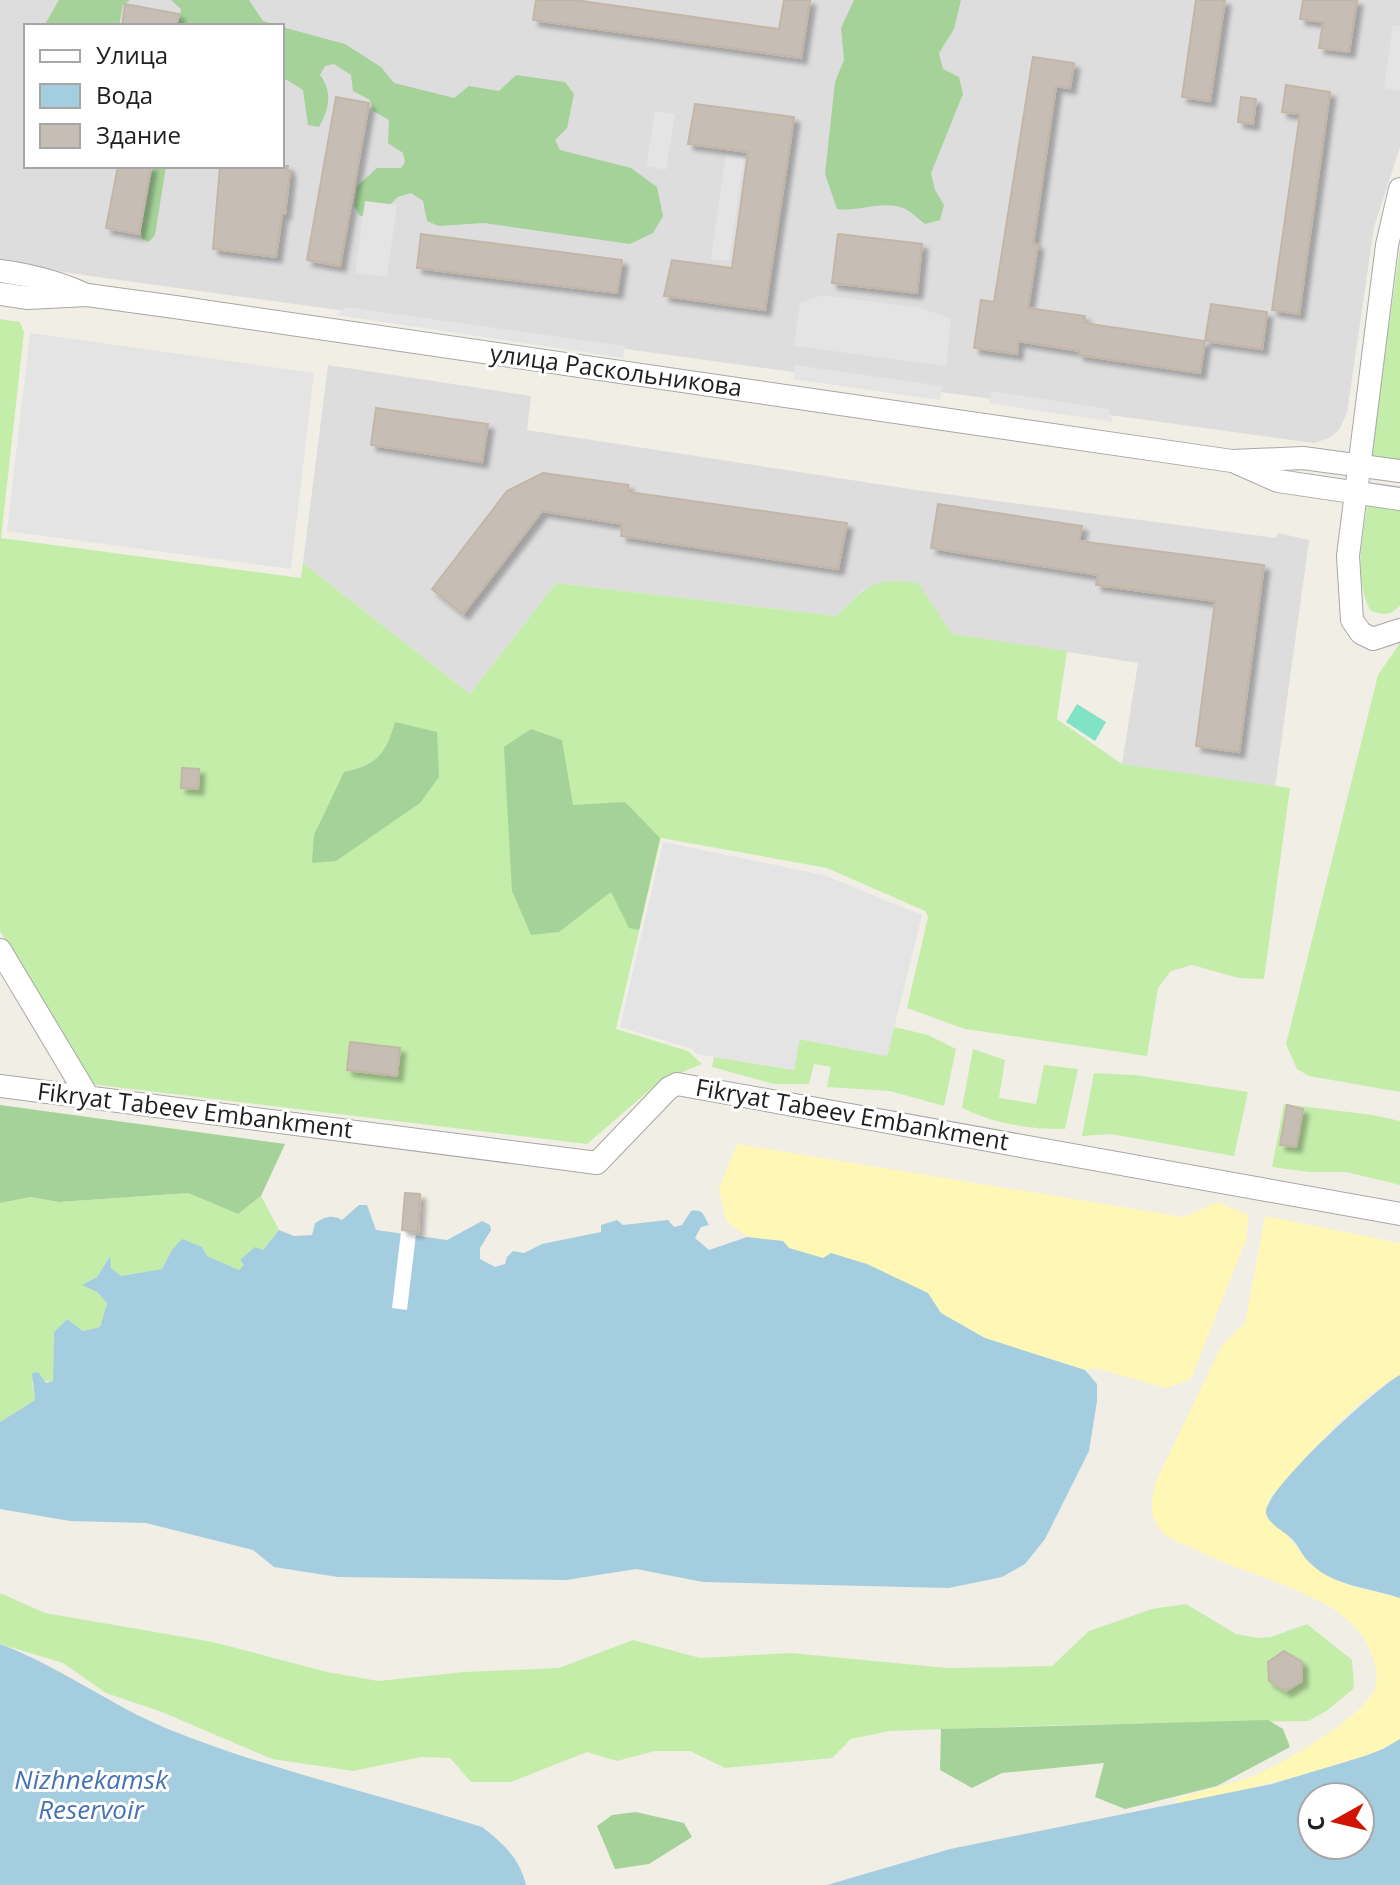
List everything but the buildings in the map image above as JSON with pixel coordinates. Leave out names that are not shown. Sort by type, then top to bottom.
[{"type":"street","points":[[1400,189],[1387,245],[1348,556],[1352,620],[1361,633],[1373,639],[1400,630]]},
{"type":"street","points":[[1387,245],[1400,223]]},
{"type":"street","points":[[0,271],[61,283],[87,295]]},
{"type":"street","name":"улица Раскольникова","points":[[0,294],[28,298],[87,295],[1232,461],[1303,458],[1400,471]]},
{"type":"street","name":"улица Раскольникова","points":[[1232,461],[1278,481],[1400,499]]},
{"type":"street","points":[[0,950],[88,1097]]},
{"type":"street","name":"Fikryat Tabeev Embankment","points":[[0,1086],[597,1163],[669,1088],[677,1084],[1400,1214]]},
{"type":"shaded area","points":[[0,0],[1400,0],[1400,147],[1374,227],[1347,413],[1339,430],[1329,438],[1314,443],[0,262]]},
{"type":"shaded area","points":[[1393,25],[1400,26],[1400,91],[1384,88]]},
{"type":"shaded area","points":[[655,111],[675,114],[666,170],[646,166]]},
{"type":"shaded area","points":[[726,154],[744,157],[729,261],[711,259]]},
{"type":"shaded area","points":[[365,201],[397,205],[387,277],[355,273]]},
{"type":"shaded area","points":[[823,295],[921,308],[951,319],[946,366],[794,346],[800,303]]},
{"type":"shaded area","points":[[346,307],[625,346],[623,358],[337,315]]},
{"type":"shaded area","points":[[30,333],[314,373],[291,569],[7,531]]},
{"type":"shaded area","points":[[328,365],[531,396],[527,430],[923,491],[1276,538],[1278,533],[1309,540],[1275,787],[1122,764],[1138,663],[952,634],[864,589],[836,616],[556,583],[470,694],[303,563]]},
{"type":"shaded area","points":[[795,365],[942,386],[940,400],[793,379]]},
{"type":"shaded area","points":[[991,391],[1108,409],[1113,422],[989,403]]},
{"type":"shaded area","points":[[663,842],[824,875],[922,915],[887,1056],[800,1039],[794,1070],[696,1054],[692,1049],[620,1027]]},
{"type":"green space","points":[[59,0],[130,0],[123,5],[119,24],[45,24]]},
{"type":"green space","points":[[171,0],[249,0],[263,21],[273,24],[178,24],[181,9]]},
{"type":"green space","points":[[854,0],[961,0],[954,29],[939,53],[943,69],[959,77],[963,94],[931,173],[935,190],[944,205],[940,220],[925,224],[909,211],[895,206],[837,209],[825,174],[835,82],[844,60],[841,28]]},
{"type":"green space","points":[[284,28],[345,44],[381,67],[394,83],[454,98],[469,86],[499,91],[516,75],[565,82],[574,94],[567,128],[555,140],[560,150],[631,168],[657,187],[663,216],[653,233],[630,244],[484,223],[439,226],[427,221],[423,201],[411,193],[398,197],[379,215],[360,216],[354,206],[357,186],[377,168],[401,168],[405,162],[403,153],[388,143],[389,120],[373,111],[370,100],[353,91],[351,75],[334,64],[325,66],[320,75],[328,94],[322,120],[319,127],[308,125],[303,90],[284,80]]},
{"type":"green space","points":[[153,168],[166,168],[155,235],[149,242],[142,239]]},
{"type":"green space","points":[[1400,247],[1400,467],[1370,462]]},
{"type":"green space","points":[[0,319],[20,322],[24,332],[1,538],[301,578],[303,563],[470,694],[556,583],[836,616],[864,590],[880,583],[903,581],[918,583],[952,634],[1067,651],[1057,719],[1122,764],[1290,788],[1264,979],[1239,978],[1192,965],[1171,971],[1158,988],[1147,1056],[965,1029],[907,1008],[928,917],[925,911],[827,868],[661,838],[616,1029],[688,1051],[702,1064],[659,1082],[587,1144],[90,1084],[0,931]]},
{"type":"green space","points":[[1368,501],[1400,506],[1400,605],[1386,614],[1370,610],[1362,584],[1362,542]]},
{"type":"green space","points":[[1400,643],[1400,1092],[1309,1076],[1297,1069],[1286,1044],[1378,675]]},
{"type":"green space","points":[[1077,704],[1106,722],[1095,741],[1066,722]]},
{"type":"green space","points":[[395,722],[437,732],[439,777],[420,803],[336,861],[312,863],[314,835],[344,772],[372,762],[384,750]]},
{"type":"green space","points":[[531,729],[562,740],[573,805],[625,802],[660,838],[639,930],[629,928],[611,892],[559,932],[531,935],[512,891],[504,747]]},
{"type":"green space","points":[[894,1027],[928,1035],[956,1049],[944,1106],[890,1091],[827,1087],[831,1067],[814,1064],[809,1084],[774,1084],[712,1067],[714,1057],[794,1070],[799,1039],[887,1056]]},
{"type":"green space","points":[[973,1049],[1005,1060],[999,1098],[1036,1104],[1044,1065],[1078,1069],[1065,1129],[1012,1124],[962,1108]]},
{"type":"green space","points":[[1094,1073],[1135,1075],[1248,1092],[1234,1156],[1111,1134],[1082,1136]]},
{"type":"green space","points":[[1284,1104],[1400,1121],[1400,1185],[1346,1172],[1309,1172],[1272,1167]]},
{"type":"green space","points":[[0,1105],[285,1144],[261,1196],[238,1214],[188,1193],[59,1202],[31,1197],[0,1203]]},
{"type":"green space","points":[[188,1193],[238,1214],[261,1196],[279,1230],[263,1250],[240,1260],[244,1265],[239,1270],[206,1256],[202,1247],[172,1250],[162,1269],[121,1276],[111,1268],[109,1257],[97,1277],[83,1285],[97,1292],[107,1303],[100,1327],[83,1331],[67,1319],[54,1332],[53,1381],[32,1382],[35,1400],[0,1422],[0,1203],[31,1197],[59,1202]]},
{"type":"green space","points":[[0,1593],[45,1613],[213,1642],[327,1672],[378,1681],[464,1672],[559,1668],[633,1640],[700,1658],[791,1653],[947,1668],[1052,1666],[1089,1631],[1152,1609],[1186,1604],[1236,1634],[1258,1638],[1271,1637],[1307,1624],[1352,1660],[1354,1688],[1328,1710],[1308,1721],[889,1731],[851,1739],[832,1758],[725,1768],[690,1751],[655,1751],[617,1761],[587,1752],[511,1782],[471,1782],[450,1758],[421,1757],[353,1771],[272,1759],[162,1712],[106,1693],[63,1663],[0,1644]]},
{"type":"green space","points":[[1268,1720],[1283,1729],[1290,1747],[1217,1786],[1125,1809],[1095,1797],[1104,1763],[1002,1773],[972,1788],[940,1770],[941,1729]]},
{"type":"green space","points":[[636,1812],[684,1823],[692,1837],[649,1864],[615,1869],[597,1826],[612,1815]]},
{"type":"sand","points":[[737,1144],[1184,1217],[1217,1202],[1248,1215],[1247,1237],[1191,1379],[1166,1388],[1096,1368],[1085,1370],[985,1338],[941,1313],[928,1293],[789,1248],[783,1241],[747,1237],[726,1220],[719,1188]]},
{"type":"sand","points":[[1265,1216],[1400,1243],[1400,1375],[1347,1415],[1268,1500],[1296,1547],[1315,1567],[1345,1584],[1400,1598],[1400,1739],[1373,1753],[1345,1762],[1174,1805],[1180,1797],[1253,1776],[1309,1746],[1359,1709],[1376,1685],[1375,1666],[1368,1646],[1353,1624],[1339,1613],[1307,1595],[1173,1540],[1161,1530],[1153,1517],[1156,1481],[1222,1345],[1245,1323]]},
{"type":"water","points":[[359,1205],[367,1205],[376,1230],[447,1240],[482,1221],[490,1225],[491,1230],[480,1248],[480,1259],[495,1267],[505,1264],[513,1251],[524,1253],[542,1244],[601,1232],[601,1225],[617,1220],[623,1225],[668,1220],[674,1227],[682,1225],[691,1211],[703,1214],[709,1225],[701,1227],[695,1238],[709,1250],[747,1237],[783,1241],[789,1248],[823,1258],[831,1253],[867,1264],[928,1293],[941,1313],[985,1338],[1085,1370],[1097,1384],[1089,1451],[1045,1539],[1025,1564],[1002,1577],[949,1588],[703,1582],[636,1569],[566,1580],[338,1577],[274,1567],[253,1550],[146,1523],[70,1521],[0,1509],[0,1422],[35,1400],[32,1373],[38,1372],[46,1383],[53,1381],[54,1332],[67,1319],[83,1331],[100,1327],[107,1303],[97,1292],[82,1285],[97,1277],[110,1256],[111,1268],[121,1276],[162,1269],[182,1239],[202,1247],[207,1256],[239,1270],[244,1265],[240,1260],[255,1247],[263,1250],[279,1230],[294,1236],[312,1235],[315,1223],[328,1217],[342,1220]]},
{"type":"water","points":[[1400,1375],[1400,1598],[1341,1582],[1319,1571],[1292,1539],[1270,1521],[1266,1513],[1270,1501],[1301,1463],[1347,1418]]},
{"type":"water","name":"Nizhnekamsk Reservoir","points":[[0,1644],[43,1663],[126,1709],[206,1744],[482,1827],[510,1852],[520,1867],[526,1885],[0,1885]]},
{"type":"water","points":[[1400,1739],[1400,1885],[827,1885],[950,1849],[1272,1784],[1365,1756]]},
{"type":"pier","points":[[401,1232],[416,1234],[407,1310],[392,1308]]}]
